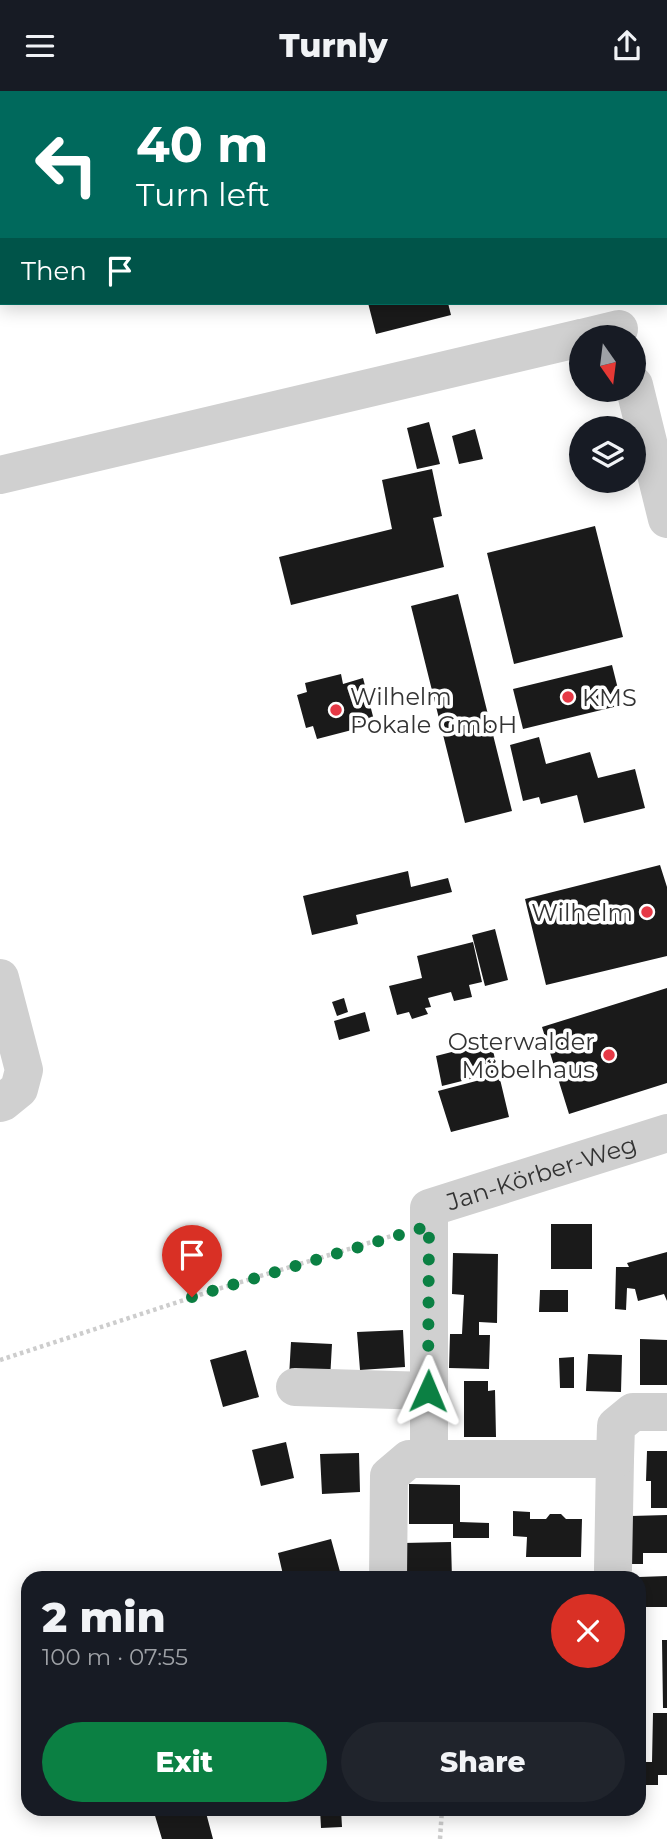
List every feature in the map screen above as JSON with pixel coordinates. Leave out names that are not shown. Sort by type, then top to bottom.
[{"type":"street","points":[[0,475],[569,341]]},
{"type":"street","points":[[638,403],[667,519]]},
{"type":"street","points":[[0,1103],[19,1089],[24,1070],[1,986]]},
{"type":"street","name":"Jan-Körber-Weg","points":[[429,1458],[429,1209],[667,1133]]},
{"type":"street","points":[[295,1387],[428,1391]]},
{"type":"street","points":[[613,1570],[604,1458],[617,1426],[633,1412],[667,1412]]},
{"type":"street","points":[[388,1571],[389,1476],[409,1459],[604,1458]]},
{"type":"path","points":[[0,1360],[291,1266],[429,1226]]},
{"type":"path","points":[[440,1839],[442,1816]]},
{"type":"building","points":[[369,305],[448,305],[451,315],[376,334]]},
{"type":"building","points":[[429,422],[440,464],[417,469],[407,428]]},
{"type":"building","points":[[475,429],[483,459],[459,464],[452,436]]},
{"type":"building","points":[[432,469],[442,516],[433,518],[444,567],[291,605],[279,557],[392,529],[382,480]]},
{"type":"building","points":[[595,526],[623,637],[514,664],[487,553]]},
{"type":"building","points":[[458,594],[512,811],[465,823],[411,606]]},
{"type":"building","name":"KMS","points":[[612,665],[622,705],[523,729],[513,689]]},
{"type":"building","name":"Wilhelm Pokale GmbH","points":[[341,674],[343,684],[363,678],[375,724],[317,739],[313,726],[306,728],[297,695],[307,692],[305,683]]},
{"type":"building","points":[[539,737],[546,764],[590,752],[598,778],[635,769],[645,808],[584,823],[577,795],[541,804],[539,797],[523,801],[510,745]]},
{"type":"building","points":[[660,865],[667,887],[667,956],[546,985],[525,899]]},
{"type":"building","points":[[408,871],[411,887],[448,878],[452,892],[356,915],[358,924],[312,935],[303,896]]},
{"type":"building","points":[[495,929],[508,980],[485,986],[472,935]]},
{"type":"building","points":[[473,942],[482,982],[469,985],[472,997],[454,1001],[451,992],[428,998],[431,1007],[425,1008],[428,1014],[412,1019],[409,1012],[397,1015],[389,986],[422,978],[417,956]]},
{"type":"building","name":"Osterwalder Möbelhaus","points":[[667,988],[667,1083],[569,1114],[542,1027]]},
{"type":"building","points":[[344,998],[348,1012],[337,1016],[332,1002]]},
{"type":"building","points":[[365,1012],[370,1031],[339,1040],[334,1021]]},
{"type":"building","points":[[491,1042],[498,1072],[442,1086],[436,1056]]},
{"type":"building","points":[[499,1075],[509,1117],[451,1132],[438,1091]]},
{"type":"building","points":[[551,1224],[592,1224],[592,1269],[551,1269]]},
{"type":"building","points":[[667,1252],[667,1301],[664,1294],[638,1301],[635,1289],[627,1288],[626,1310],[615,1309],[616,1267],[629,1267],[627,1263]]},
{"type":"building","points":[[453,1253],[498,1254],[497,1323],[479,1322],[479,1335],[490,1335],[489,1369],[449,1368],[450,1334],[462,1334],[464,1295],[452,1294]]},
{"type":"building","points":[[540,1290],[568,1290],[568,1312],[539,1312]]},
{"type":"building","points":[[403,1330],[405,1367],[360,1370],[357,1332]]},
{"type":"building","points":[[640,1339],[667,1340],[667,1385],[640,1385]]},
{"type":"building","points":[[291,1342],[332,1344],[330,1380],[289,1377]]},
{"type":"building","points":[[246,1350],[259,1397],[223,1407],[210,1360]]},
{"type":"building","points":[[588,1354],[622,1355],[621,1392],[586,1391]]},
{"type":"building","points":[[574,1357],[574,1388],[560,1388],[559,1358]]},
{"type":"building","points":[[464,1381],[488,1381],[488,1391],[495,1390],[496,1437],[464,1437]]},
{"type":"building","points":[[286,1442],[294,1478],[261,1486],[252,1450]]},
{"type":"building","points":[[647,1451],[667,1451],[667,1508],[651,1508],[651,1481],[646,1481]]},
{"type":"building","points":[[359,1453],[360,1492],[322,1494],[320,1454]]},
{"type":"building","points":[[409,1484],[460,1485],[460,1522],[489,1523],[489,1538],[453,1538],[453,1524],[409,1524]]},
{"type":"building","points":[[513,1511],[530,1512],[530,1519],[546,1519],[550,1514],[561,1514],[566,1519],[582,1519],[581,1557],[526,1557],[527,1537],[513,1536]]},
{"type":"building","points":[[667,1515],[667,1553],[643,1553],[643,1564],[619,1564],[631,1516]]},
{"type":"building","points":[[331,1539],[340,1571],[282,1571],[278,1553]]},
{"type":"building","points":[[451,1542],[452,1571],[404,1571],[403,1543]]},
{"type":"building","points":[[667,1576],[667,1607],[646,1607],[646,1577]]},
{"type":"building","points":[[662,1640],[667,1640],[667,1708],[663,1708]]},
{"type":"building","points":[[653,1713],[667,1713],[667,1775],[658,1775],[658,1785],[646,1785],[646,1762],[652,1762]]},
{"type":"building","points":[[155,1816],[207,1816],[213,1839],[162,1839]]},
{"type":"building","points":[[320,1816],[341,1816],[342,1827],[321,1828]]},
{"type":"place","name":"KMS","points":[[568,697]]},
{"type":"place","name":"Wilhelm Pokale GmbH","points":[[336,710]]},
{"type":"place","name":"Wilhelm","points":[[647,912]]},
{"type":"place","name":"Osterwalder Möbelhaus","points":[[609,1055]]},
{"type":"route","points":[[192,1297],[328,1254],[429,1226],[428,1391]]}]
